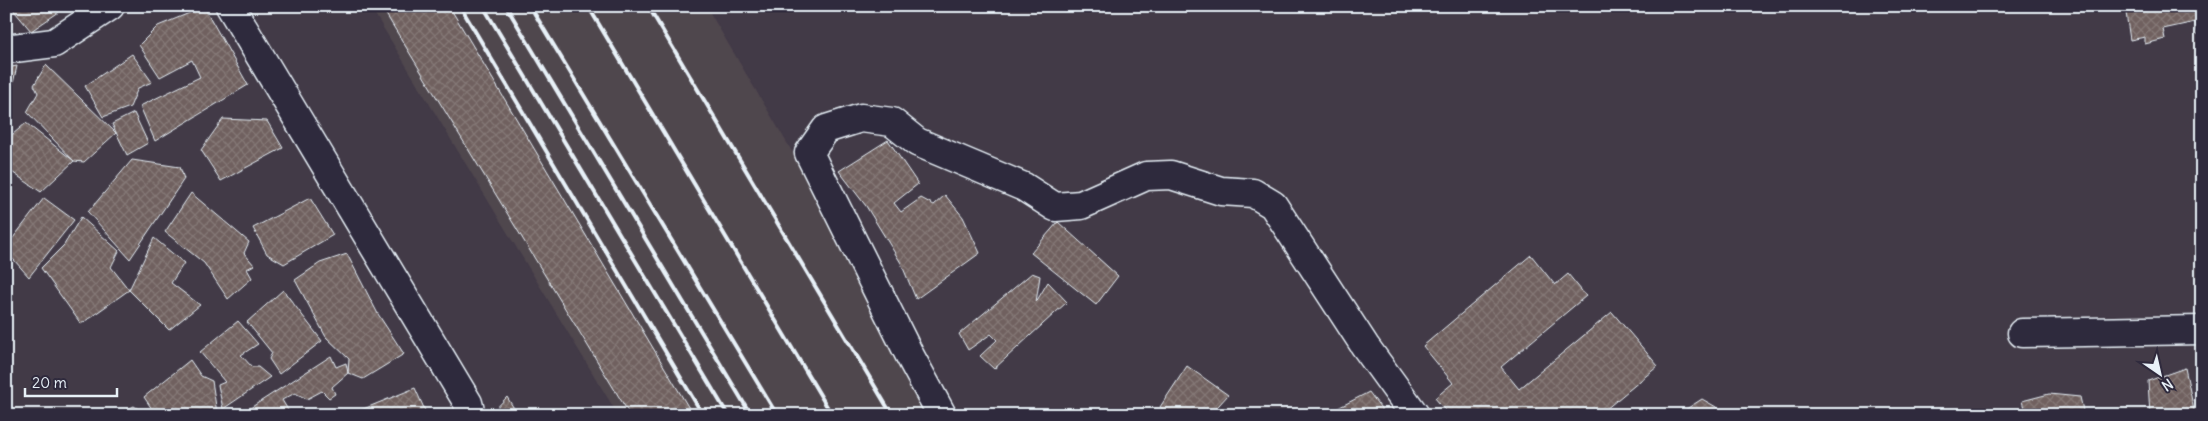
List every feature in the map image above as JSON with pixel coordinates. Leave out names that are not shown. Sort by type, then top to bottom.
[{"type":"street","points":[[6,49],[54,43],[110,6]]},
{"type":"street","points":[[230,6],[468,403],[471,415]]},
{"type":"street","points":[[942,415],[905,347],[809,153],[826,129],[861,118],[892,122],[917,142],[1024,187],[1055,207],[1081,205],[1146,176],[1171,175],[1221,191],[1253,194],[1273,205],[1365,346],[1415,415]]},
{"type":"street","points":[[2022,333],[2202,330]]},
{"type":"shaded area","points":[[370,6],[706,6],[948,415],[618,415]]},
{"type":"building","points":[[10,6],[55,6],[59,12],[31,31]]},
{"type":"building","points":[[381,6],[449,6],[693,415],[630,415]]},
{"type":"building","points":[[2125,6],[2202,6],[2202,34],[2198,35],[2195,22],[2163,29],[2165,39],[2145,44],[2145,37],[2130,40]]},
{"type":"building","points":[[204,7],[248,85],[155,141],[140,106],[200,77],[192,60],[160,77],[139,45],[158,26]]},
{"type":"building","points":[[132,54],[152,82],[138,88],[130,107],[103,117],[85,86]]},
{"type":"building","points":[[46,65],[116,133],[84,162],[74,161],[27,112],[38,93],[34,85]]},
{"type":"building","points":[[17,66],[11,92],[6,112],[6,68]]},
{"type":"building","points":[[134,113],[148,143],[127,155],[112,124]]},
{"type":"building","points":[[223,119],[267,121],[283,148],[221,181],[201,150]]},
{"type":"building","points":[[26,123],[74,161],[41,192],[6,168],[6,140]]},
{"type":"building","points":[[888,140],[918,184],[894,203],[901,212],[921,198],[934,205],[945,195],[963,217],[980,253],[916,299],[901,263],[866,206],[839,171]]},
{"type":"building","points":[[132,160],[180,167],[184,179],[130,259],[88,212]]},
{"type":"building","points":[[191,193],[249,242],[244,253],[254,265],[247,269],[252,278],[228,299],[204,263],[165,232]]},
{"type":"building","points":[[44,198],[74,220],[29,277],[6,251],[6,247]]},
{"type":"building","points":[[310,198],[333,235],[284,264],[267,254],[253,228]]},
{"type":"building","points":[[81,217],[119,251],[111,267],[129,290],[81,324],[41,268],[64,245]]},
{"type":"building","points":[[1058,222],[1118,276],[1096,305],[1031,253]]},
{"type":"building","points":[[154,238],[184,263],[171,283],[200,305],[169,330],[129,290]]},
{"type":"building","points":[[347,254],[378,314],[404,354],[363,379],[348,373],[349,359],[326,337],[295,280],[320,263]]},
{"type":"building","points":[[1531,255],[1555,285],[1568,274],[1586,296],[1501,367],[1519,389],[1612,312],[1658,366],[1599,415],[1449,415],[1435,398],[1453,383],[1423,346]]},
{"type":"building","points":[[1032,273],[1040,276],[1036,302],[1048,282],[1067,302],[994,369],[980,356],[997,340],[991,334],[968,350],[959,334]]},
{"type":"building","points":[[283,290],[322,341],[279,374],[269,359],[272,353],[247,322]]},
{"type":"building","points":[[238,321],[258,344],[241,355],[252,367],[258,367],[270,377],[223,409],[218,385],[225,382],[200,352]]},
{"type":"building","points":[[331,356],[336,367],[346,363],[348,373],[332,387],[335,394],[329,398],[322,391],[307,399],[295,393],[282,400],[291,415],[245,415],[244,412]]},
{"type":"building","points":[[190,360],[201,376],[212,381],[217,413],[156,415],[144,397]]},
{"type":"building","points":[[1187,366],[1228,395],[1210,415],[1171,415],[1160,407]]},
{"type":"building","points":[[2185,368],[2195,415],[2150,415],[2148,381]]},
{"type":"building","points":[[415,388],[427,415],[352,415],[361,410]]},
{"type":"building","points":[[1369,392],[1386,415],[1334,415],[1332,411]]},
{"type":"building","points":[[2049,394],[2080,397],[2084,415],[2026,415],[2022,401]]},
{"type":"building","points":[[507,397],[518,415],[490,415]]},
{"type":"building","points":[[1702,399],[1727,415],[1677,415]]},
{"type":"building","points":[[134,406],[147,415],[116,415]]},
{"type":"railway","points":[[460,6],[703,415]]},
{"type":"railway","points":[[483,6],[728,415]]},
{"type":"railway","points":[[506,6],[751,415]]},
{"type":"railway","points":[[530,6],[777,415]]},
{"type":"railway","points":[[588,6],[832,415]]},
{"type":"railway","points":[[648,6],[892,415]]}]
